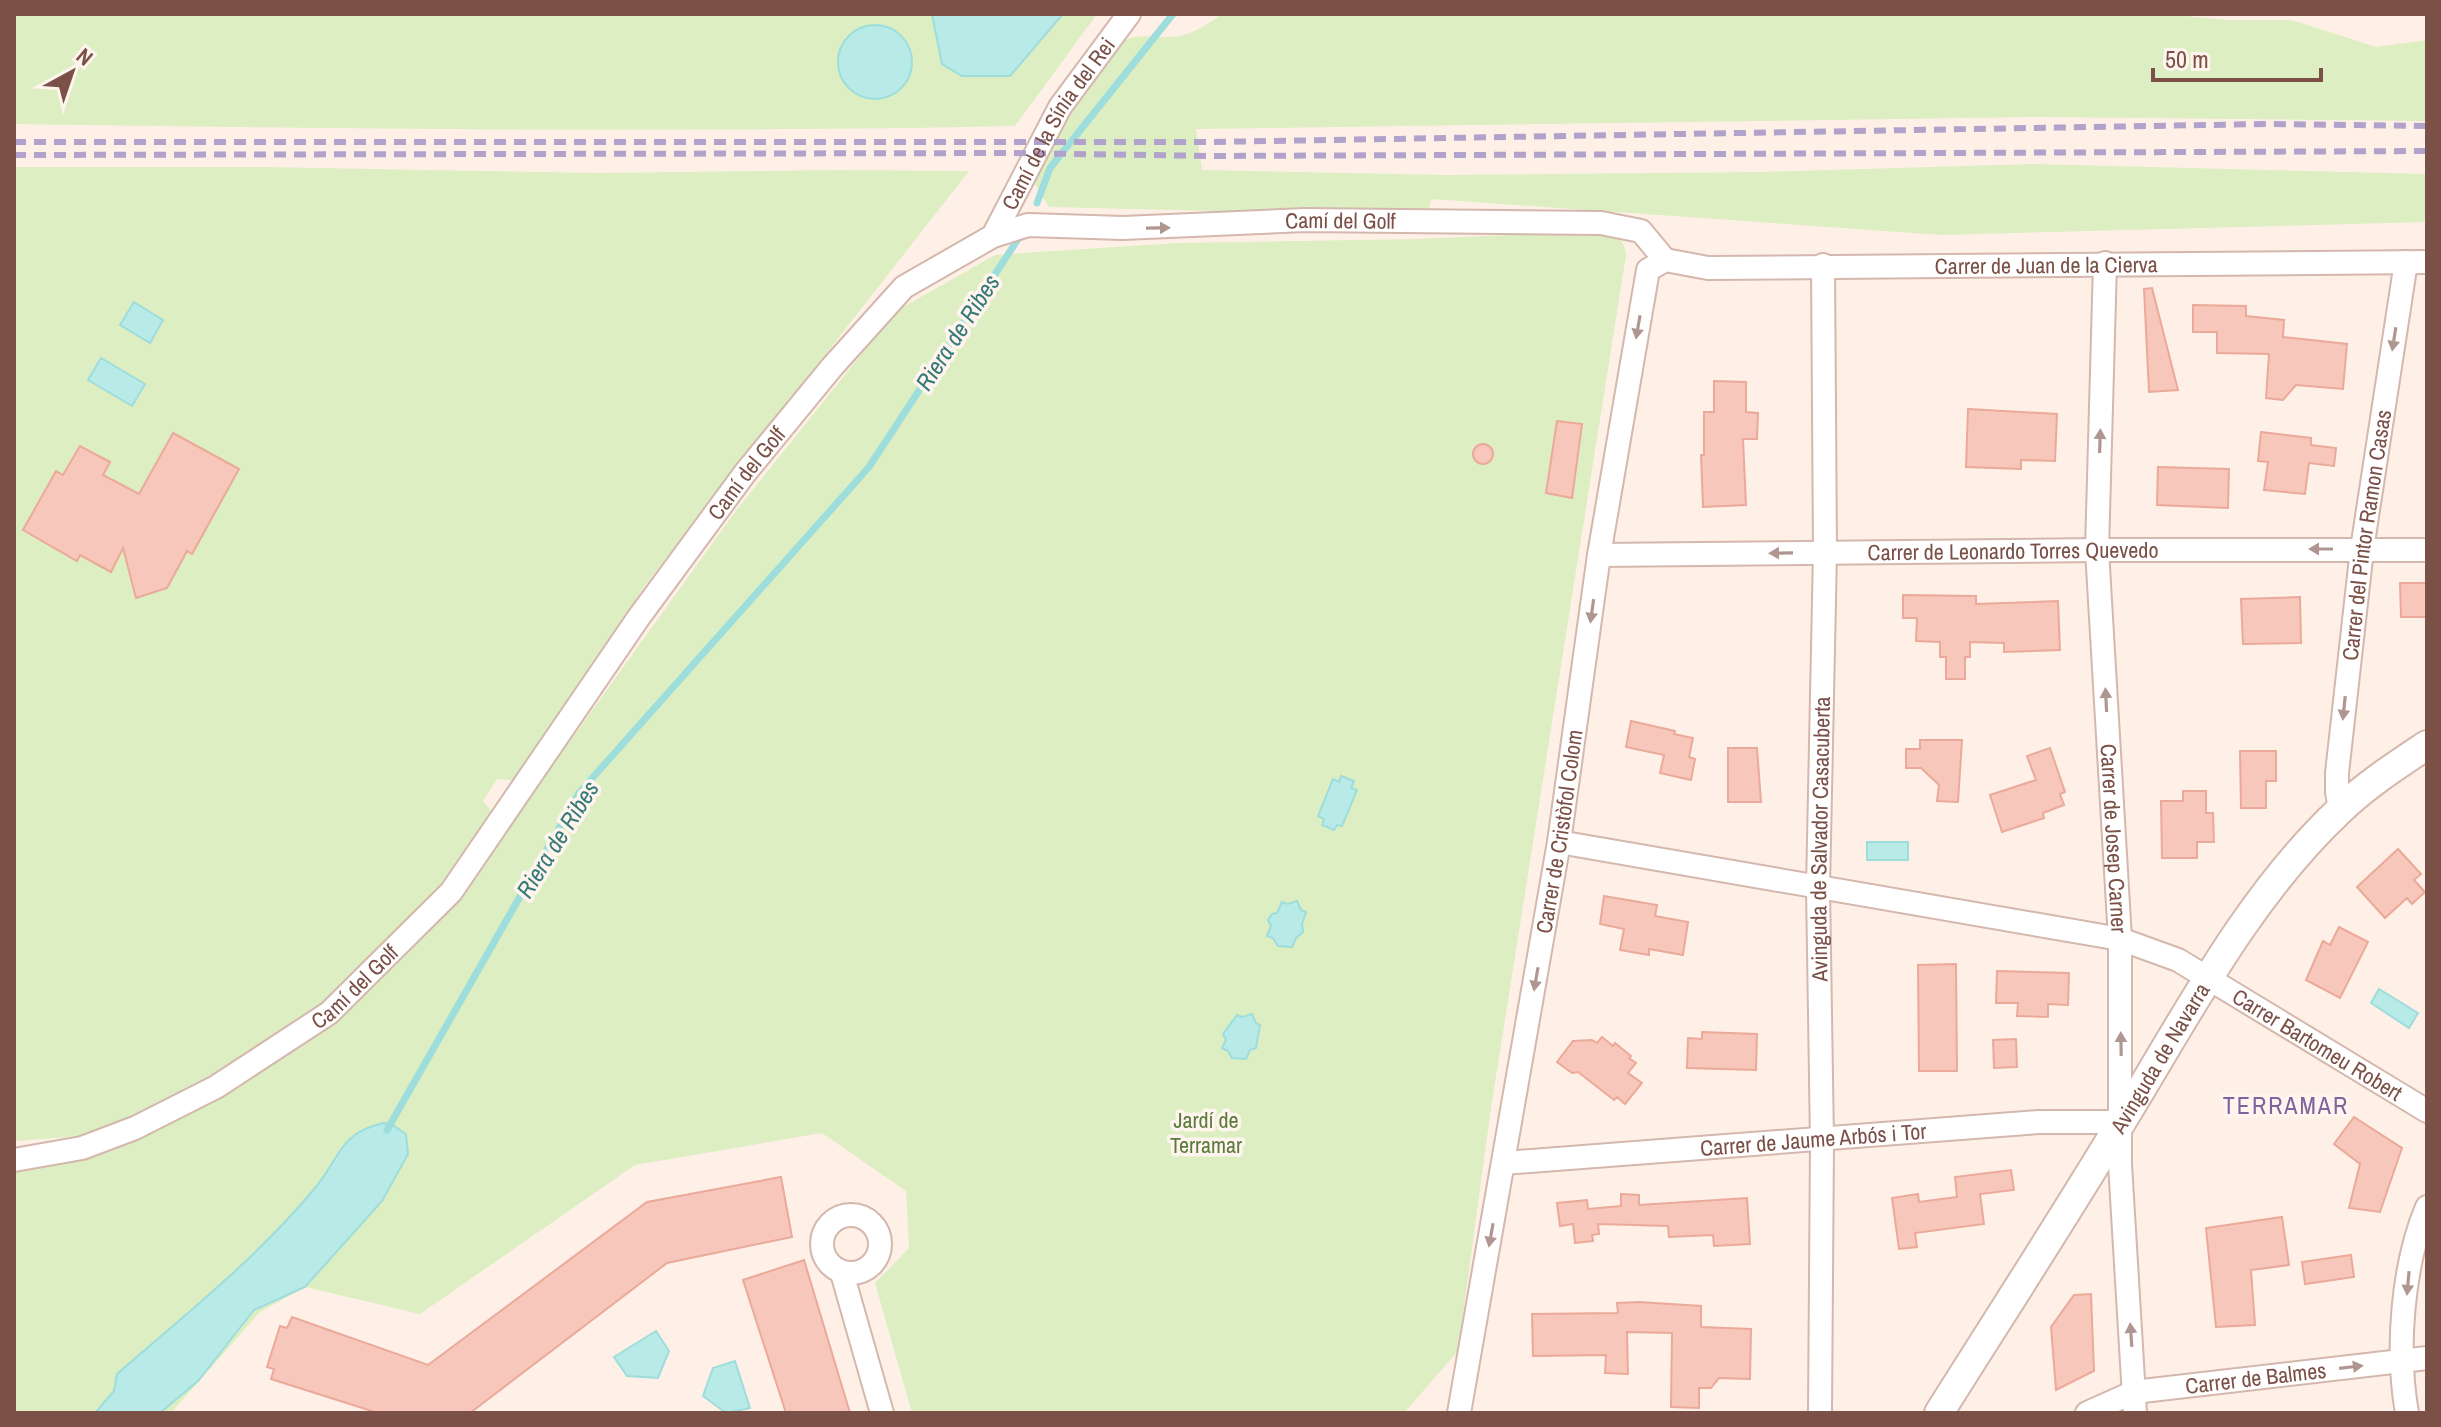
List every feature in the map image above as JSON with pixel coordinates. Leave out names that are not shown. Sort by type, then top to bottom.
[{"type":"street","name":"Camí de la Sínia del Rei","points":[[993,236],[1060,107],[1129,14]]},
{"type":"street","name":"Camí del Golf","points":[[14,1160],[82,1148],[135,1128],[216,1087],[329,1013],[451,892],[639,617],[745,473],[832,367],[904,287],[993,236],[1028,225],[1193,227],[1305,220],[1601,223],[1641,231],[1665,260]]},
{"type":"street","name":"Carrer de Juan de la Cierva","points":[[1665,260],[1708,268],[2416,262]]},
{"type":"street","name":"Carrer de Cristòfol Colom","points":[[1459,1413],[1559,842],[1599,555],[1648,270],[1665,260]]},
{"type":"street","name":"Carrer del Pintor Ramon Casas","points":[[2340,809],[2337,773],[2362,549],[2416,262]]},
{"type":"street","name":"Carrer de Josep Carner","points":[[2105,263],[2097,550],[2120,939],[2120,1164],[2134,1402]]},
{"type":"street","name":"Avinguda de Salvador Casacuberta","points":[[1820,1413],[1822,1141],[1818,888],[1825,552],[1823,265]]},
{"type":"street","name":"Carrer de Leonardo Torres Quevedo","points":[[1599,555],[2427,550]]},
{"type":"street","name":"Avinguda de Navarra","points":[[1939,1413],[2122,1122],[2208,977],[2276,882],[2340,809],[2427,745]]},
{"type":"street","name":"Carrer Bartomeu Robert","points":[[1559,842],[2120,939],[2178,960],[2427,1111]]},
{"type":"street","name":"Carrer de Jaume Arbós i Tor","points":[[1504,1163],[2039,1122],[2122,1122]]},
{"type":"street","points":[[2407,1413],[2403,1361],[2409,1267],[2427,1207]]},
{"type":"street","points":[[842,1273],[882,1413]]},
{"type":"street","name":"Carrer de Balmes","points":[[2087,1413],[2134,1402],[2427,1358]]},
{"type":"green space","points":[[14,14],[1097,14],[1015,126],[640,130],[14,124]]},
{"type":"green space","points":[[1222,14],[2164,14],[2227,20],[2292,20],[2376,47],[2427,40],[2427,121],[2039,117],[1196,129],[1202,170],[1447,175],[1763,172],[2033,164],[2427,174],[2427,222],[1941,235],[1432,199],[1426,216],[1049,207],[1035,184],[1042,150],[1120,43],[1138,37],[1184,35]]},
{"type":"green space","points":[[14,167],[263,167],[598,173],[969,171],[645,585],[519,781],[497,779],[483,801],[495,815],[438,895],[323,1007],[283,1037],[109,1134],[14,1141]]},
{"type":"green space","name":"Jardí de Terramar","points":[[1604,231],[1619,239],[1626,255],[1491,1108],[1458,1351],[1404,1413],[912,1413],[875,1283],[909,1248],[906,1191],[822,1133],[635,1165],[420,1314],[305,1287],[260,1312],[171,1413],[160,1413],[198,1381],[255,1310],[304,1287],[175,1324],[118,1373],[114,1391],[95,1413],[14,1413],[14,1173],[108,1145],[279,1055],[457,898],[735,512],[896,311],[995,255],[1177,243],[1417,239]]},
{"type":"water","points":[[932,14],[1063,14],[1010,76],[962,76],[942,64]]},
{"type":"water","points":[[875,25],[889,28],[901,36],[909,48],[912,62],[909,76],[901,88],[889,96],[875,99],[861,96],[849,88],[841,76],[838,62],[841,48],[849,36],[861,28]]},
{"type":"water","points":[[134,302],[163,320],[150,343],[120,325]]},
{"type":"water","points":[[101,358],[145,384],[132,406],[88,380]]},
{"type":"water","points":[[1341,776],[1354,781],[1351,788],[1357,790],[1342,826],[1337,825],[1334,830],[1322,825],[1324,819],[1318,816],[1333,779],[1339,782]]},
{"type":"water","points":[[1867,842],[1908,842],[1908,860],[1867,860]]},
{"type":"water","points":[[1297,901],[1301,910],[1306,912],[1303,932],[1292,947],[1278,946],[1273,938],[1267,936],[1271,926],[1268,920],[1277,913],[1282,902]]},
{"type":"water","points":[[2379,989],[2418,1013],[2409,1028],[2371,1003]]},
{"type":"water","points":[[1252,1014],[1260,1025],[1256,1048],[1250,1050],[1246,1059],[1232,1058],[1222,1048],[1226,1040],[1223,1034],[1237,1015]]},
{"type":"water","points":[[383,1123],[391,1124],[406,1134],[408,1154],[382,1201],[305,1287],[254,1310],[198,1381],[160,1413],[95,1413],[114,1391],[117,1374],[270,1238],[324,1177],[349,1140],[357,1133]]},
{"type":"water","points":[[656,1331],[669,1351],[658,1378],[627,1376],[614,1357]]},
{"type":"water","points":[[735,1361],[750,1408],[726,1413],[703,1396],[713,1368]]},
{"type":"building","points":[[2152,288],[2178,390],[2149,392],[2144,289]]},
{"type":"building","points":[[2193,305],[2246,306],[2246,316],[2284,320],[2283,337],[2347,344],[2343,389],[2296,385],[2283,400],[2266,398],[2269,354],[2217,353],[2217,332],[2193,332]]},
{"type":"building","points":[[1714,381],[1746,382],[1746,412],[1758,413],[1757,439],[1743,439],[1746,505],[1703,507],[1701,455],[1704,455],[1704,412],[1714,412]]},
{"type":"building","points":[[1968,409],[2057,414],[2055,461],[2021,460],[2021,469],[1966,467]]},
{"type":"building","points":[[1557,421],[1582,424],[1572,498],[1546,493]]},
{"type":"building","points":[[2261,432],[2311,438],[2311,445],[2336,448],[2334,466],[2309,463],[2305,494],[2264,490],[2268,462],[2258,461]]},
{"type":"building","points":[[173,433],[239,469],[192,554],[187,551],[167,588],[136,598],[123,548],[111,572],[80,555],[77,561],[23,530],[56,471],[63,475],[80,446],[110,462],[103,475],[139,494]]},
{"type":"building","points":[[1483,444],[1490,447],[1493,454],[1490,461],[1483,464],[1476,461],[1473,454],[1476,447]]},
{"type":"building","points":[[2158,467],[2229,469],[2228,508],[2157,505]]},
{"type":"building","points":[[2400,583],[2427,583],[2427,617],[2401,617]]},
{"type":"building","points":[[1903,595],[1976,596],[1976,604],[2058,601],[2060,650],[2004,652],[2004,643],[1970,642],[1970,657],[1965,657],[1965,679],[1946,679],[1946,657],[1940,657],[1940,642],[1916,641],[1917,618],[1903,618]]},
{"type":"building","points":[[2300,597],[2301,643],[2243,644],[2241,599]]},
{"type":"building","points":[[1631,721],[1693,738],[1689,757],[1695,759],[1691,780],[1660,773],[1664,755],[1626,747]]},
{"type":"building","points":[[1920,740],[1962,740],[1958,802],[1937,801],[1939,785],[1921,768],[1906,768],[1906,749],[1920,749]]},
{"type":"building","points":[[1728,748],[1757,748],[1761,802],[1728,802]]},
{"type":"building","points":[[2050,748],[2065,792],[2060,794],[2064,805],[2043,813],[2044,818],[2002,832],[1990,795],[2036,780],[2027,756]]},
{"type":"building","points":[[2240,751],[2276,751],[2276,781],[2266,781],[2266,808],[2241,808]]},
{"type":"building","points":[[2183,791],[2206,791],[2206,813],[2213,813],[2214,842],[2197,842],[2197,858],[2162,858],[2161,801],[2183,801]]},
{"type":"building","points":[[2398,849],[2421,874],[2414,880],[2425,892],[2412,904],[2407,898],[2385,918],[2357,887]]},
{"type":"building","points":[[1604,896],[1657,905],[1655,916],[1688,922],[1683,955],[1649,949],[1649,955],[1620,950],[1624,929],[1600,924]]},
{"type":"building","points":[[2339,927],[2368,942],[2340,998],[2306,980],[2323,941],[2330,945]]},
{"type":"building","points":[[1956,964],[1957,1071],[1919,1071],[1918,965]]},
{"type":"building","points":[[1997,971],[2069,973],[2068,1005],[2048,1004],[2048,1017],[2017,1016],[2018,1003],[1996,1003]]},
{"type":"building","points":[[1702,1032],[1757,1034],[1756,1070],[1687,1068],[1688,1038],[1702,1039]]},
{"type":"building","points":[[1602,1037],[1613,1046],[1615,1043],[1636,1063],[1628,1073],[1642,1083],[1625,1104],[1617,1097],[1614,1100],[1578,1072],[1572,1073],[1557,1062],[1573,1041],[1592,1040],[1597,1043]]},
{"type":"building","points":[[2016,1039],[2017,1067],[1994,1068],[1993,1040]]},
{"type":"building","points":[[2354,1117],[2402,1148],[2380,1212],[2349,1208],[2360,1164],[2334,1144]]},
{"type":"building","points":[[2011,1170],[2014,1190],[1980,1194],[1984,1224],[1915,1233],[1917,1247],[1899,1249],[1892,1198],[1918,1194],[1919,1202],[1957,1197],[1955,1177]]},
{"type":"building","points":[[781,1177],[792,1237],[667,1263],[470,1413],[378,1413],[271,1379],[274,1369],[267,1367],[280,1326],[287,1328],[292,1317],[428,1365],[647,1202]]},
{"type":"building","points":[[1621,1194],[1639,1195],[1639,1205],[1747,1198],[1750,1244],[1714,1246],[1713,1235],[1669,1237],[1668,1226],[1598,1224],[1599,1234],[1592,1235],[1593,1241],[1575,1243],[1573,1224],[1560,1226],[1557,1203],[1587,1200],[1588,1209],[1621,1206]]},
{"type":"building","points":[[2282,1217],[2289,1265],[2251,1270],[2255,1325],[2216,1327],[2206,1228]]},
{"type":"building","points":[[2351,1255],[2354,1277],[2305,1284],[2302,1262]]},
{"type":"building","points":[[804,1260],[850,1413],[786,1413],[743,1280]]},
{"type":"building","points":[[2091,1294],[2094,1371],[2056,1390],[2051,1327],[2074,1295]]},
{"type":"building","points":[[1617,1303],[1701,1306],[1701,1327],[1751,1329],[1750,1379],[1719,1378],[1711,1388],[1699,1388],[1699,1408],[1671,1407],[1672,1333],[1627,1332],[1628,1374],[1605,1373],[1606,1355],[1533,1356],[1532,1314],[1618,1313]]},
{"type":"waterway","name":"Riera de Ribes","points":[[1037,203],[1050,168],[1173,14]]},
{"type":"waterway","name":"Riera de Ribes","points":[[387,1130],[579,793],[869,467],[1022,233]]},
{"type":"railway","points":[[14,142],[1212,142],[2266,124],[2427,126]]},
{"type":"railway","points":[[14,155],[1009,153],[1214,156],[2427,151]]},
{"type":"district","name":"TERRAMAR","points":[[2286,1105]]}]
